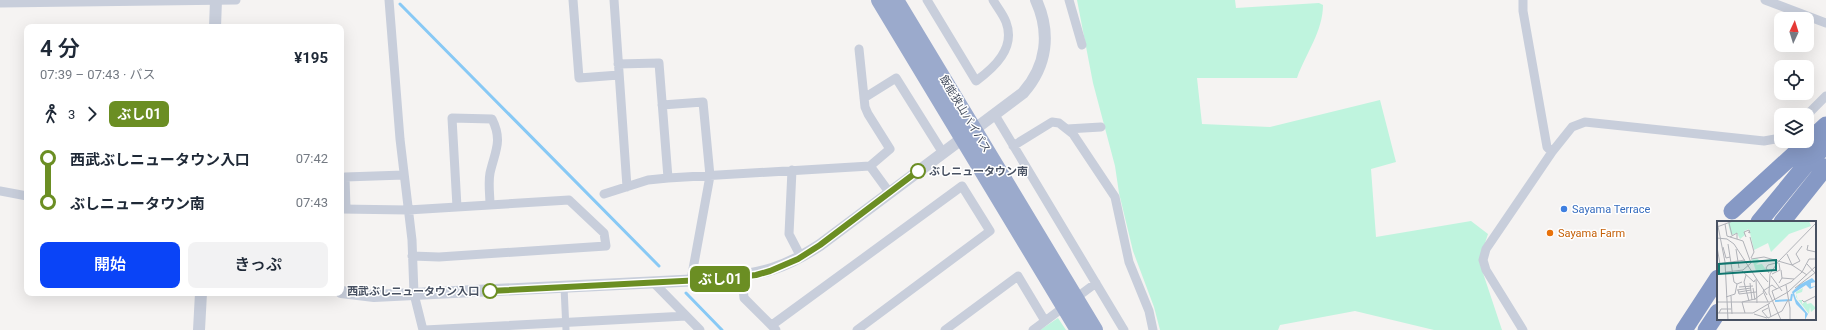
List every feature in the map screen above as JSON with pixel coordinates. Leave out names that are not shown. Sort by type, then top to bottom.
[{"type":"highway","name":"飯能狭山バイパス","points":[[880,0],[1078,330]]},
{"type":"highway","name":"飯能狭山バイパス","points":[[896,0],[1096,330]]},
{"type":"highway","points":[[1732,211],[1826,126]]},
{"type":"highway","points":[[1760,221],[1804,167],[1826,145]]},
{"type":"highway","points":[[1783,221],[1826,167]]},
{"type":"highway","points":[[1684,330],[1717,280]]},
{"type":"highway","points":[[1706,330],[1717,314]]},
{"type":"street","points":[[215,24],[216,0]]},
{"type":"street","points":[[0,2],[236,0]]},
{"type":"street","points":[[389,0],[412,256],[414,294],[424,330],[566,326],[686,316]]},
{"type":"street","points":[[573,0],[580,78],[619,75]]},
{"type":"street","points":[[614,0],[627,187]]},
{"type":"street","points":[[927,0],[976,81],[993,69],[1001,60],[1007,42],[1006,22],[993,0]]},
{"type":"street","points":[[344,292],[374,296],[564,287],[742,276],[770,271],[801,257],[1023,93],[1031,84],[1040,66],[1044,52],[1044,20],[1036,0]]},
{"type":"street","points":[[1069,0],[1082,45]]},
{"type":"street","points":[[1523,0],[1523,11],[1547,147],[1552,152]]},
{"type":"street","points":[[1766,0],[1826,23]]},
{"type":"street","points":[[604,194],[648,180],[870,166],[890,149],[868,114],[864,98],[859,49]]},
{"type":"street","points":[[618,64],[659,63],[668,178]]},
{"type":"street","points":[[864,98],[896,78],[944,151]]},
{"type":"street","points":[[1814,108],[1826,96]]},
{"type":"street","points":[[662,105],[703,102],[710,176],[690,280]]},
{"type":"street","points":[[992,117],[1013,146],[1092,285],[1124,330]]},
{"type":"street","points":[[457,207],[452,118],[492,119],[497,129],[498,150],[489,175],[490,205]]},
{"type":"street","points":[[1013,146],[1052,122],[1060,123],[1073,134],[1115,197],[1129,262],[1149,311],[1153,330]]},
{"type":"street","points":[[1523,330],[1486,270],[1483,260],[1486,249],[1552,152],[1572,127],[1585,122],[1764,141],[1774,139]]},
{"type":"street","points":[[1067,129],[1101,127]]},
{"type":"street","points":[[870,166],[889,192]]},
{"type":"street","points":[[792,170],[789,234],[801,257]]},
{"type":"street","points":[[404,175],[345,177],[344,209],[408,210],[569,200],[604,233],[606,246],[439,257],[412,256]]},
{"type":"street","points":[[742,276],[744,298],[774,328],[962,186],[990,231],[857,330]]},
{"type":"street","points":[[0,192],[24,196]]},
{"type":"street","points":[[945,330],[1018,276],[1047,319]]},
{"type":"street","points":[[653,282],[700,330]]},
{"type":"street","points":[[1033,330],[1092,285]]},
{"type":"street","points":[[564,287],[566,326]]},
{"type":"street","points":[[199,330],[201,296]]},
{"type":"green space","points":[[1077,0],[1235,0],[1236,8],[1319,3],[1323,5],[1317,33],[1297,78],[1197,78],[1202,124],[1270,127],[1380,100],[1396,162],[1371,169],[1376,237],[1471,221],[1488,234],[1479,261],[1502,330],[1434,330],[1355,311],[1280,325],[1278,330],[1160,330],[1154,307],[1133,251],[1119,193],[1115,166],[1093,83]]},
{"type":"green space","points":[[1058,318],[1066,330],[1040,330]]},
{"type":"waterway","points":[[400,4],[659,266]]},
{"type":"waterway","points":[[686,293],[722,330]]},
{"type":"bus line","name":"ぶし01","points":[[490,291],[721,279],[756,275],[770,271],[798,259],[820,245],[918,171]]},
{"type":"place","name":"ぶしニュータウン南","points":[[918,171]]},
{"type":"place","name":"Sayama Terrace","points":[[1564,209]]},
{"type":"place","name":"Sayama Farm","points":[[1550,233]]},
{"type":"place","name":"西武ぶしニュータウン入口","points":[[490,291]]}]
